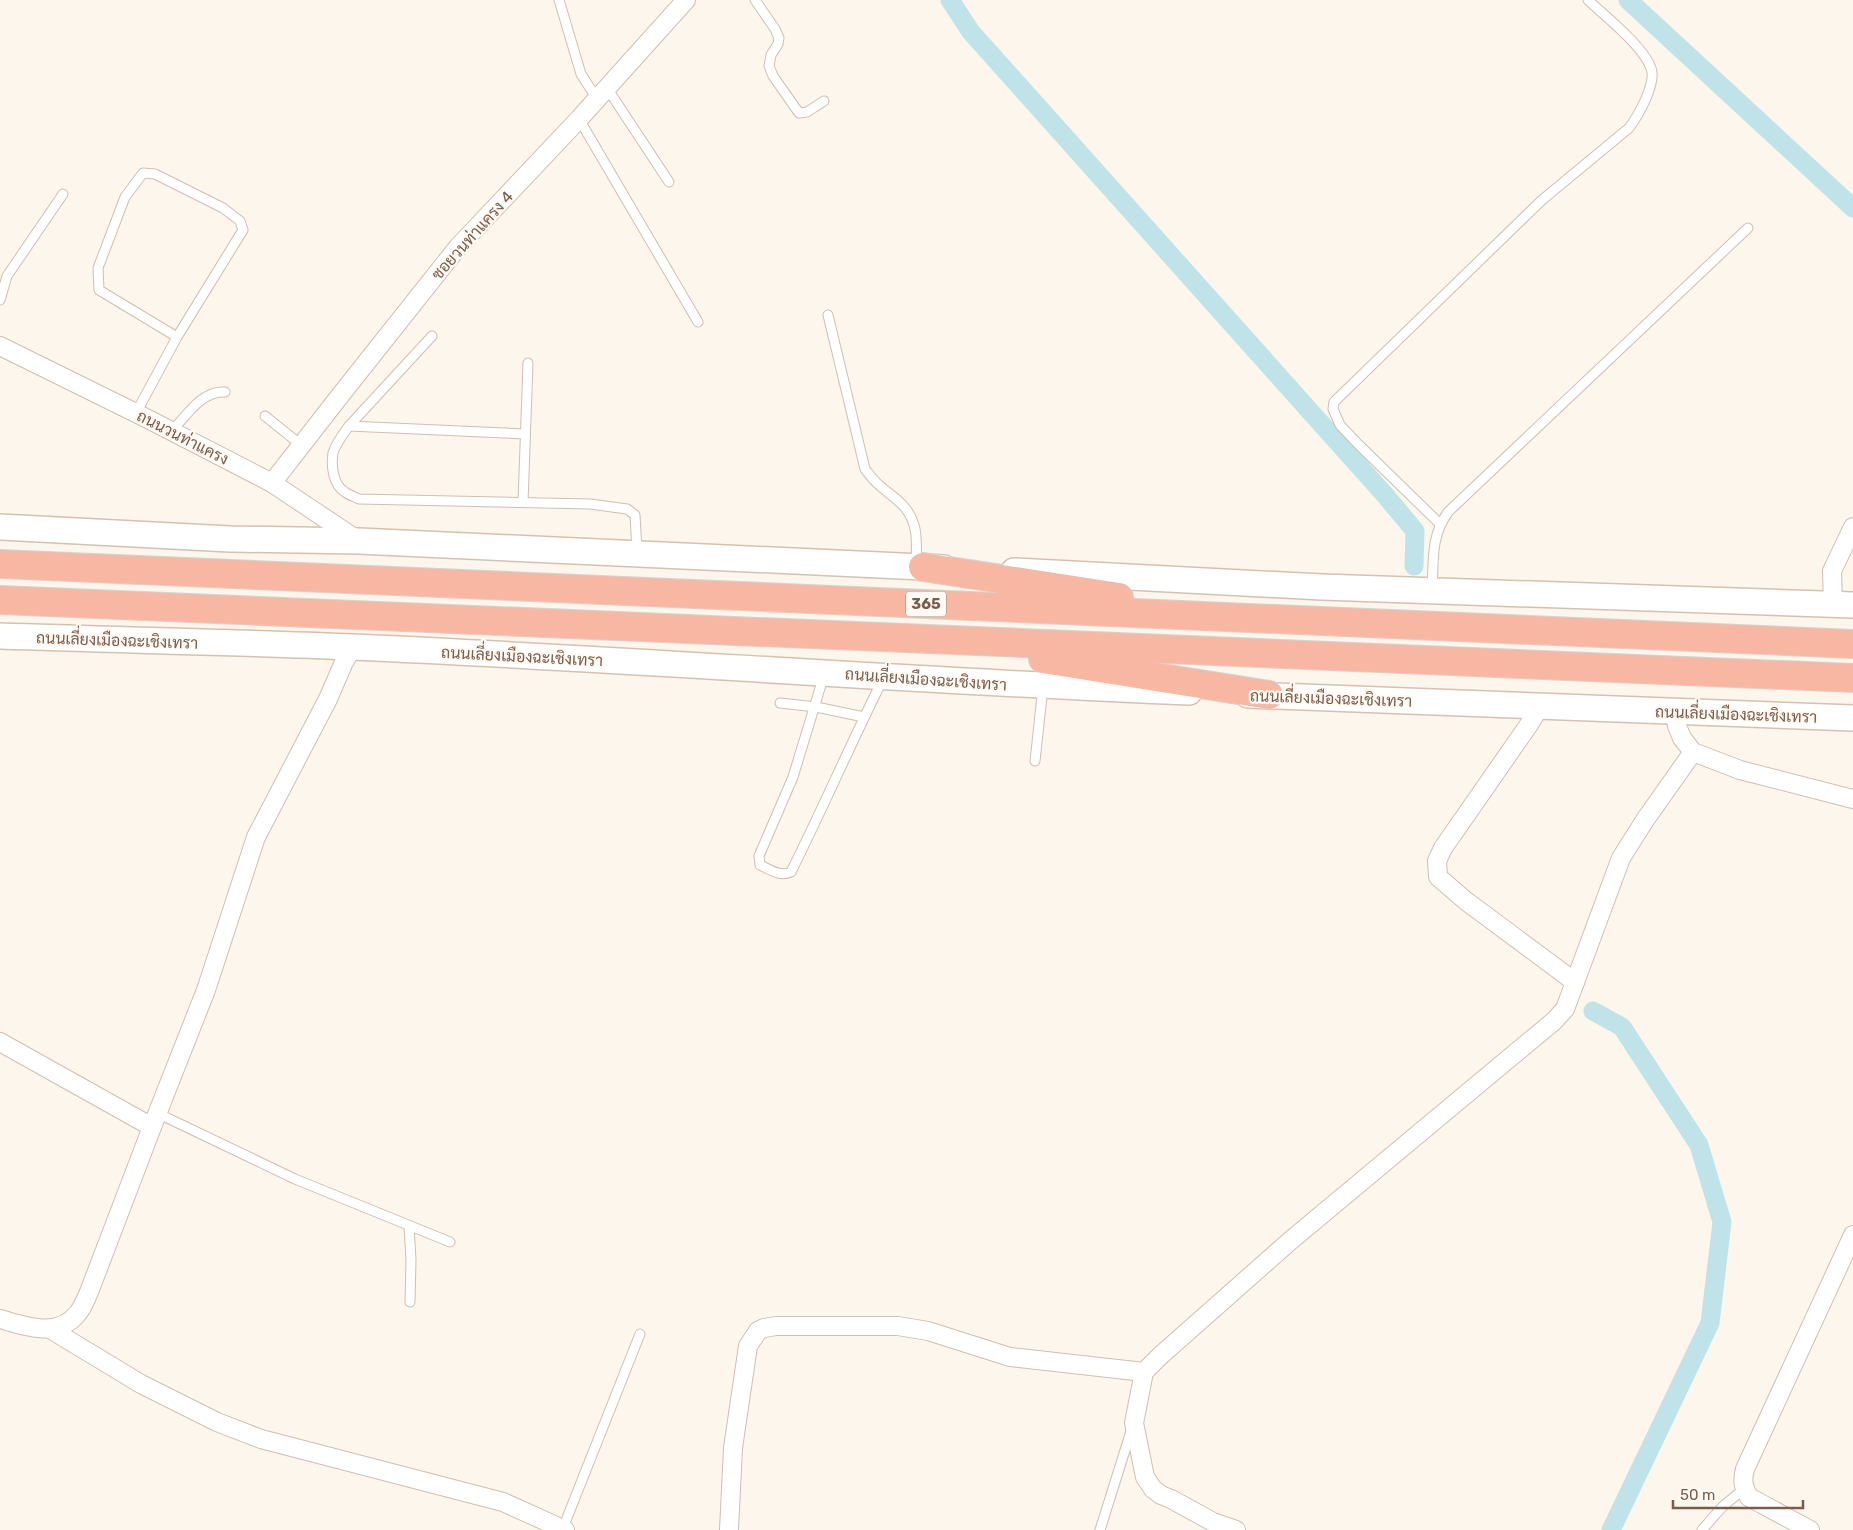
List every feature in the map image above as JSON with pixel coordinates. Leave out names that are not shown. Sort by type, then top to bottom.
[{"type":"highway","name":"365","points":[[0,564],[1853,644]]},
{"type":"highway","points":[[919,567],[1258,618]]},
{"type":"highway","name":"ถนนเลี่ยงเมืองฉะเชิงเทรา","points":[[0,600],[1853,678]]},
{"type":"highway","points":[[920,639],[1269,695]]},
{"type":"main road","name":"365","points":[[0,527],[230,539],[359,541],[637,553],[1432,590],[1843,605]]},
{"type":"main road","name":"ถนนเลี่ยงเมืองฉะเชิงเทรา","points":[[0,636],[353,647],[825,672],[1043,686],[1853,718]]},
{"type":"street","name":"ซอยวนท่าแครง 4","points":[[272,483],[458,247],[579,119],[686,0]]},
{"type":"street","name":"ถนนวนท่าแครง","points":[[0,346],[272,483],[359,541]]},
{"type":"street","points":[[1843,605],[1832,571],[1853,527]]},
{"type":"street","points":[[0,1318],[33,1328],[50,1329],[61,1326],[78,1313],[89,1292],[154,1120],[206,990],[256,837],[353,647]]},
{"type":"street","points":[[1540,706],[1443,848],[1437,861],[1436,870],[1438,877],[1453,890],[1575,982]]},
{"type":"street","points":[[1677,712],[1676,726],[1682,738],[1693,752],[1740,770],[1853,799]]},
{"type":"street","points":[[1236,1530],[1212,1526],[1171,1499],[1161,1495],[1148,1484],[1134,1422],[1144,1372],[1290,1240],[1554,1021],[1565,1009],[1621,858],[1693,752]]},
{"type":"street","points":[[0,1042],[154,1120]]},
{"type":"street","points":[[1810,1530],[1749,1497],[1744,1489],[1743,1479],[1853,1235]]},
{"type":"street","points":[[729,1530],[733,1448],[746,1354],[753,1338],[758,1331],[764,1328],[776,1326],[898,1326],[928,1331],[1010,1357],[1144,1372]]},
{"type":"street","points":[[50,1329],[141,1384],[217,1422],[260,1439],[503,1502],[564,1529]]},
{"type":"lane","points":[[559,0],[581,74],[602,94],[669,182]]},
{"type":"lane","points":[[755,0],[779,38],[769,66],[773,76],[799,113],[807,112],[824,101]]},
{"type":"lane","points":[[1440,524],[1358,444],[1340,424],[1332,409],[1334,402],[1542,200],[1629,128],[1638,116],[1652,79],[1652,69],[1640,51],[1588,0]]},
{"type":"lane","points":[[579,119],[698,322]]},
{"type":"lane","points":[[136,413],[177,337],[243,230],[240,221],[223,208],[155,174],[144,173],[125,197],[98,268],[99,290],[177,337]]},
{"type":"lane","points":[[0,300],[7,276],[63,194]]},
{"type":"lane","points":[[1432,590],[1433,546],[1440,524],[1448,512],[1748,228]]},
{"type":"lane","points":[[828,314],[865,469],[908,512],[916,534],[919,567]]},
{"type":"lane","points":[[432,336],[349,426],[339,440],[333,453],[336,484],[344,492],[359,499],[590,504],[627,508],[635,516],[637,553]]},
{"type":"lane","points":[[523,502],[528,363]]},
{"type":"lane","points":[[172,431],[208,395],[217,391],[225,392]]},
{"type":"lane","points":[[266,416],[301,446]]},
{"type":"lane","points":[[349,426],[525,434]]},
{"type":"lane","points":[[825,672],[816,707],[793,777],[759,856],[760,865],[781,875],[791,872],[884,677]]},
{"type":"lane","points":[[1035,761],[1043,686]]},
{"type":"lane","points":[[780,703],[816,707],[864,717]]},
{"type":"lane","points":[[154,1120],[450,1242]]},
{"type":"lane","points":[[409,1226],[411,1260],[410,1302]]},
{"type":"lane","points":[[564,1529],[640,1334]]},
{"type":"lane","points":[[1100,1530],[1134,1422]]},
{"type":"lane","points":[[1702,1530],[1723,1506],[1744,1489]]},
{"type":"waterway","points":[[950,0],[971,32],[1385,495],[1415,531],[1414,566]]},
{"type":"waterway","points":[[1628,0],[1853,208]]},
{"type":"waterway","points":[[1593,1011],[1622,1027],[1699,1145],[1722,1222],[1710,1323],[1611,1530]]}]
